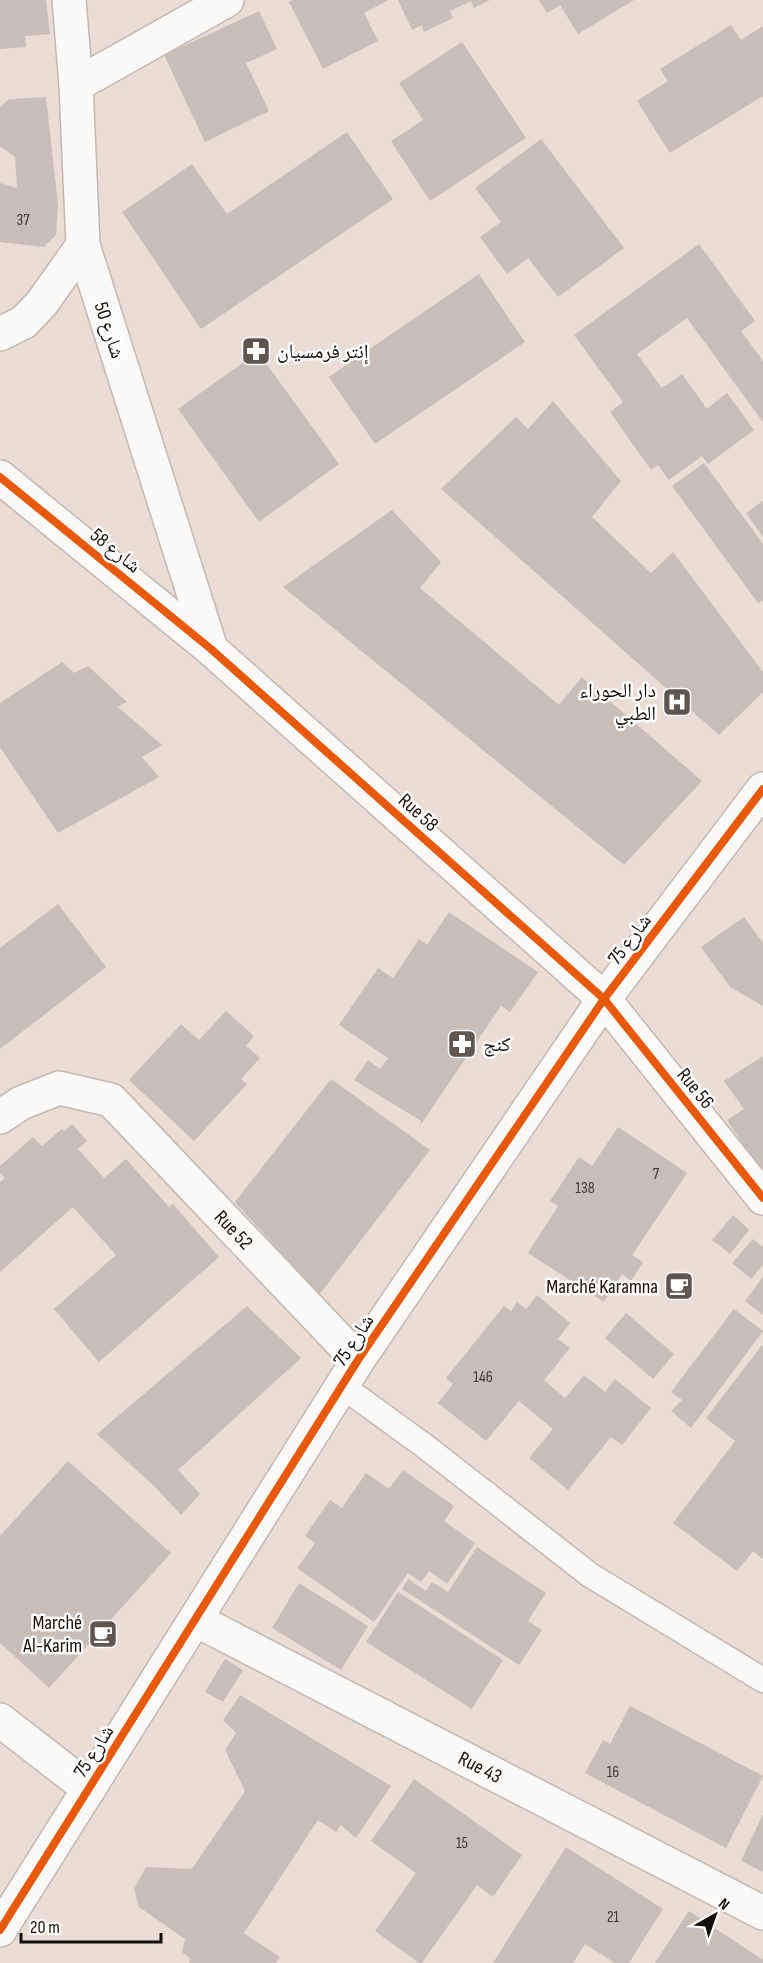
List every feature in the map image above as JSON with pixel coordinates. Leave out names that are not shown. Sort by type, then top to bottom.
[{"type":"street","name":"شارع 50","points":[[69,0],[76,85],[83,245],[211,649]]},
{"type":"street","points":[[76,85],[227,0]]},
{"type":"street","points":[[0,334],[24,322],[42,303],[83,245]]},
{"type":"street","name":"شارع 58","points":[[0,477],[211,649]]},
{"type":"street","name":"Rue 58","points":[[211,649],[604,999]]},
{"type":"street","name":"شارع 75","points":[[0,1929],[350,1373],[604,999],[763,789]]},
{"type":"street","name":"Rue 56","points":[[604,999],[763,1198]]},
{"type":"street","name":"Rue 52","points":[[0,1117],[21,1103],[59,1088],[111,1100],[350,1373]]},
{"type":"street","name":"Rue 43","points":[[196,1620],[763,1913]]},
{"type":"street","points":[[0,1720],[89,1789]]},
{"type":"lane","points":[[350,1373],[426,1447],[590,1575],[763,1680]]},
{"type":"building","points":[[0,0],[46,0],[50,34],[25,36],[26,47],[0,49]]},
{"type":"building","points":[[293,0],[389,0],[364,13],[378,41],[323,69],[289,2]]},
{"type":"building","points":[[398,0],[490,0],[474,8],[471,1],[450,11],[453,18],[424,32],[422,25],[412,30]]},
{"type":"building","points":[[539,0],[634,0],[578,34],[560,5],[547,13]]},
{"type":"building","points":[[259,11],[277,49],[246,63],[269,111],[205,142],[164,55]]},
{"type":"building","points":[[731,25],[741,40],[763,26],[763,96],[670,153],[637,101],[668,81],[660,69]]},
{"type":"building","points":[[462,42],[526,138],[430,201],[391,141],[423,120],[399,83]]},
{"type":"building","points":[[46,97],[58,205],[56,235],[44,247],[0,242],[0,183],[17,188],[15,157],[0,146],[0,107],[9,99]]},
{"type":"building","points":[[347,132],[393,199],[201,329],[122,212],[192,164],[227,214]]},
{"type":"building","points":[[541,139],[624,248],[558,297],[528,258],[507,274],[480,237],[501,222],[475,188]]},
{"type":"building","points":[[699,244],[755,321],[741,331],[763,361],[763,422],[687,318],[637,354],[662,388],[682,374],[707,409],[727,393],[754,430],[708,464],[702,456],[669,480],[658,465],[651,470],[610,412],[623,402],[574,335]]},
{"type":"building","points":[[479,274],[525,342],[375,444],[329,377]]},
{"type":"building","points":[[258,352],[339,464],[259,522],[178,409]]},
{"type":"building","points":[[553,401],[621,481],[592,517],[651,573],[673,552],[763,672],[763,692],[719,735],[441,489],[516,417],[528,429]]},
{"type":"building","points":[[704,463],[763,544],[763,600],[758,603],[672,486]]},
{"type":"building","points":[[763,501],[763,537],[746,513]]},
{"type":"building","points":[[392,510],[441,562],[420,588],[559,705],[582,677],[702,781],[624,865],[283,587]]},
{"type":"building","points":[[62,662],[74,673],[88,666],[127,702],[118,707],[162,745],[142,757],[159,777],[58,833],[0,747],[0,703]]},
{"type":"building","points":[[58,904],[106,967],[0,1049],[0,948]]},
{"type":"building","points":[[449,912],[538,972],[510,1012],[501,1006],[420,1126],[421,1121],[354,1080],[368,1060],[380,1069],[388,1058],[339,1025],[378,968],[393,978],[419,939],[427,945]]},
{"type":"building","points":[[744,917],[763,943],[763,1006],[730,987],[701,947]]},
{"type":"building","points":[[226,1011],[254,1036],[246,1046],[260,1058],[241,1079],[247,1084],[194,1141],[129,1080],[181,1024],[199,1040]]},
{"type":"building","points":[[763,1056],[763,1175],[727,1120],[744,1109],[724,1081]]},
{"type":"building","points":[[331,1079],[430,1150],[319,1295],[235,1202]]},
{"type":"building","points":[[72,1124],[87,1141],[78,1149],[104,1178],[126,1159],[169,1207],[173,1204],[219,1257],[99,1362],[54,1309],[116,1255],[73,1207],[0,1272],[0,1182],[5,1178],[0,1173],[0,1166],[33,1137],[42,1146],[62,1129],[64,1131]]},
{"type":"building","points":[[618,1127],[687,1173],[632,1255],[643,1262],[631,1281],[622,1274],[604,1302],[528,1253],[558,1206],[550,1201],[579,1157],[592,1166]]},
{"type":"building","points":[[733,1215],[749,1230],[730,1254],[712,1240]]},
{"type":"building","points":[[753,1239],[763,1247],[763,1265],[751,1279],[732,1263]]},
{"type":"building","points":[[763,1277],[763,1315],[745,1301]]},
{"type":"building","points":[[537,1295],[570,1323],[558,1339],[570,1348],[544,1380],[565,1398],[584,1375],[605,1392],[615,1379],[651,1408],[622,1445],[611,1437],[568,1490],[529,1458],[553,1429],[519,1401],[486,1441],[438,1403],[453,1384],[446,1378],[504,1306],[511,1311],[517,1302],[526,1309]]},
{"type":"building","points":[[247,1306],[301,1358],[178,1470],[200,1494],[181,1515],[154,1486],[97,1434]]},
{"type":"building","points":[[734,1309],[763,1331],[691,1428],[671,1411],[682,1400],[671,1392]]},
{"type":"building","points":[[626,1313],[674,1354],[653,1379],[605,1338]]},
{"type":"building","points":[[762,1345],[763,1559],[753,1551],[737,1571],[673,1523],[735,1441],[706,1418]]},
{"type":"building","points":[[68,1461],[171,1553],[49,1688],[0,1643],[0,1536]]},
{"type":"building","points":[[403,1470],[454,1506],[444,1521],[475,1543],[447,1584],[429,1571],[421,1582],[408,1573],[374,1622],[297,1568],[315,1543],[305,1536],[330,1500],[342,1508],[366,1473],[389,1489]]},
{"type":"building","points":[[477,1547],[546,1593],[528,1621],[542,1630],[519,1665],[402,1589],[408,1579],[426,1591],[432,1582],[448,1592]]},
{"type":"building","points":[[299,1583],[368,1626],[341,1670],[272,1628]]},
{"type":"building","points":[[398,1592],[503,1660],[472,1709],[366,1642]]},
{"type":"building","points":[[225,1659],[243,1670],[223,1702],[205,1692]]},
{"type":"building","points":[[240,1695],[391,1786],[356,1838],[341,1825],[336,1832],[318,1820],[244,1933],[280,1957],[276,1963],[189,1963],[191,1959],[182,1952],[185,1939],[139,1907],[134,1889],[146,1867],[192,1869],[245,1791],[225,1750],[236,1733],[223,1720]]},
{"type":"building","points":[[630,1706],[763,1776],[726,1848],[585,1773],[603,1740],[610,1744]]},
{"type":"building","points":[[414,1779],[522,1855],[493,1897],[477,1885],[422,1963],[375,1931],[416,1873],[371,1841]]},
{"type":"building","points":[[763,1814],[763,1872],[741,1861]]},
{"type":"building","points":[[566,1847],[663,1909],[629,1963],[615,1963],[585,1944],[573,1963],[493,1963]]},
{"type":"building","points":[[689,1911],[763,1960],[763,1963],[655,1963]]},
{"type":"cycle path","points":[[0,477],[211,649],[604,999],[763,1198]]},
{"type":"cycle path","points":[[0,1930],[358,1360],[604,999],[763,789]]},
{"type":"place","name":"إنتر فرمسيان","points":[[256,351]]},
{"type":"place","name":"دار الحوراء الطبي","points":[[677,702]]},
{"type":"place","name":"كنج","points":[[462,1044]]},
{"type":"place","name":"Marché Karamna","points":[[679,1286]]},
{"type":"place","name":"Marché Al-Karim","points":[[103,1634]]}]
